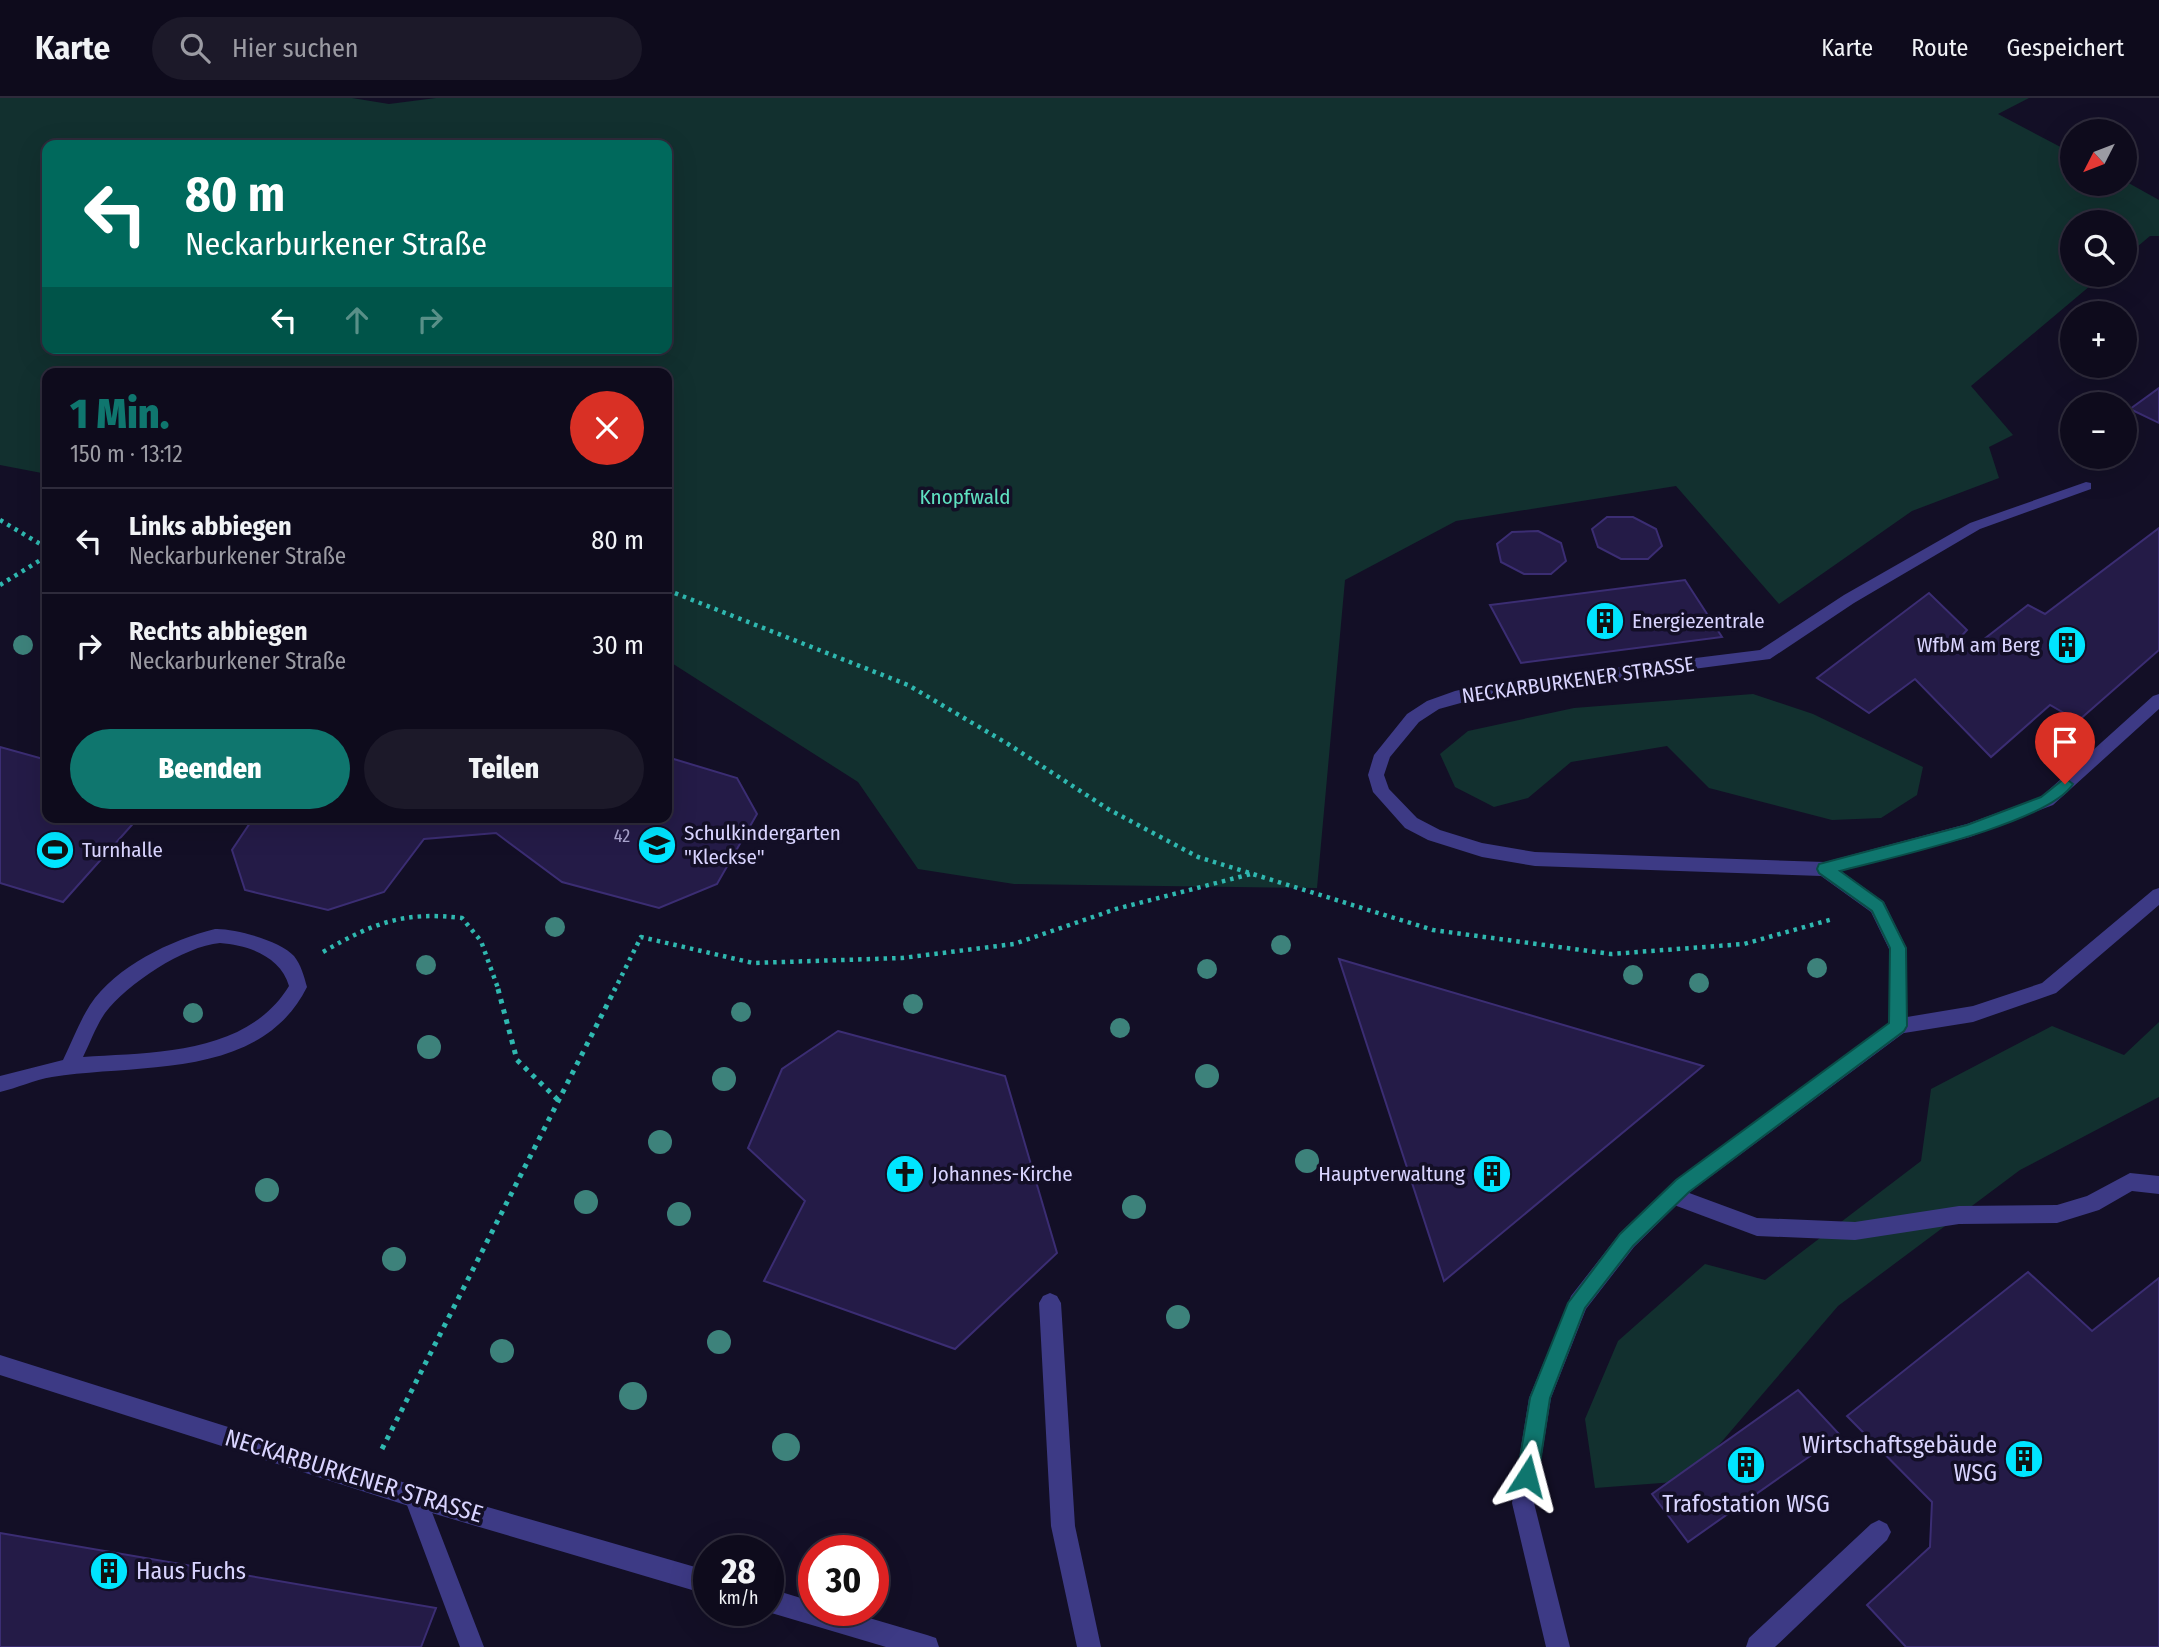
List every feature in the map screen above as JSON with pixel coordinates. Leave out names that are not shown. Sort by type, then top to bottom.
[{"type":"street","name":"NECKARBURKENER STRASSE","points":[[2086,486],[1975,526],[1849,599],[1764,655],[1486,690],[1433,705],[1413,718],[1382,755],[1376,775],[1381,792],[1411,823],[1434,835],[1482,850],[1535,859],[1825,869],[1970,830],[2046,801],[2159,701]]},
{"type":"street","points":[[1825,869],[1878,907],[1898,948],[1898,1026]]},
{"type":"street","points":[[1558,1647],[1523,1503],[1540,1398],[1578,1303],[1627,1240],[1673,1196],[1898,1026],[1973,1014],[2049,988],[2159,895]]},
{"type":"street","points":[[0,1084],[51,1070],[161,1060],[222,1047],[251,1033],[282,1011],[298,987],[294,969],[282,954],[242,939],[217,936],[190,944],[139,971],[99,1008],[68,1068]]},
{"type":"street","points":[[1673,1196],[1757,1227],[1856,1231],[1959,1215],[2057,1214],[2092,1204],[2130,1182],[2159,1185]]},
{"type":"street","points":[[1050,1303],[1063,1526],[1089,1647]]},
{"type":"street","name":"NECKARBURKENER STRASSE","points":[[0,1365],[415,1497],[693,1578]]},
{"type":"street","points":[[415,1497],[472,1647]]},
{"type":"street","points":[[1758,1647],[1879,1532]]},
{"type":"street","points":[[784,1605],[927,1647]]},
{"type":"path","points":[[0,520],[42,545]]},
{"type":"path","points":[[0,585],[42,559]]},
{"type":"path","points":[[672,592],[908,685],[1008,744],[1108,808],[1198,857],[1433,930],[1611,954],[1744,944],[1878,907]]},
{"type":"path","points":[[366,1481],[641,937],[753,963],[902,958],[1014,944],[1116,909],[1251,873]]},
{"type":"path","points":[[294,969],[370,924],[405,914],[462,918],[481,941],[497,984],[517,1060],[558,1100]]},
{"type":"green space","name":"Knopfwald","points":[[0,98],[352,98],[389,104],[436,98],[2029,98],[1998,114],[2060,147],[2060,196],[2137,196],[2137,188],[2159,200],[2159,236],[2150,236],[2137,247],[2137,210],[2060,210],[2060,287],[2089,287],[2072,301],[2060,301],[2060,311],[1971,386],[2013,435],[1989,447],[1999,478],[1912,511],[1779,604],[1676,486],[1456,521],[1345,580],[1317,888],[1014,884],[918,869],[858,782],[672,663],[672,368],[42,368],[42,473],[0,465]]},
{"type":"green space","points":[[1753,694],[1813,714],[1923,767],[1917,795],[1881,818],[1832,820],[1709,788],[1667,746],[1571,762],[1528,798],[1494,807],[1455,787],[1440,754],[1468,731],[1574,708]]},
{"type":"green space","points":[[2159,1022],[2159,1097],[2020,1170],[1838,1306],[1688,1481],[1595,1488],[1585,1419],[1618,1341],[1705,1264],[1765,1280],[1921,1161],[1931,1089],[2052,1026],[2124,1055]]},
{"type":"building","points":[[2159,388],[2159,423],[2137,412],[2137,404]]},
{"type":"building","points":[[1607,517],[1633,517],[1656,529],[1662,546],[1648,559],[1621,559],[1598,547],[1592,529]]},
{"type":"building","name":"WfbM am Berg","points":[[2159,528],[2159,650],[2078,721],[2050,705],[1991,757],[1915,679],[1869,713],[1817,678],[1929,593],[1967,630],[1957,641],[1970,650],[2028,605],[2045,614]]},
{"type":"building","points":[[1538,531],[1561,543],[1566,561],[1551,574],[1524,574],[1501,562],[1497,544],[1512,532]]},
{"type":"building","name":"Energiezentrale","points":[[1685,580],[1722,637],[1521,663],[1490,605]]},
{"type":"building","name":"Turnhalle","points":[[0,747],[42,759],[42,823],[134,823],[63,902],[0,883]]},
{"type":"building","points":[[672,758],[737,778],[757,814],[717,884],[659,908],[562,882],[496,833],[424,839],[384,892],[328,910],[245,890],[232,850],[250,823],[672,823]]},
{"type":"building","name":"Hauptverwaltung","points":[[1339,959],[1703,1066],[1444,1281]]},
{"type":"building","name":"Johannes-Kirche","points":[[838,1031],[1005,1076],[1057,1253],[955,1349],[764,1281],[805,1201],[748,1148],[782,1069]]},
{"type":"building","name":"Wirtschaftsgebäude WSG","points":[[2028,1272],[2092,1331],[2159,1278],[2159,1647],[1906,1647],[1867,1605],[1930,1547],[1932,1502],[1847,1416]]},
{"type":"building","name":"Trafostation WSG","points":[[1798,1390],[1840,1435],[1688,1542],[1652,1494]]},
{"type":"building","name":"Haus Fuchs","points":[[0,1533],[436,1608],[421,1647],[0,1647]]},
{"type":"place","name":"Energiezentrale","points":[[1605,621]]},
{"type":"place","name":"WfbM am Berg","points":[[2067,645]]},
{"type":"place","name":"Schulkindergarten \"Kleckse\"","points":[[657,845]]},
{"type":"place","name":"Turnhalle","points":[[55,850]]},
{"type":"place","name":"Johannes-Kirche","points":[[905,1174]]},
{"type":"place","name":"Hauptverwaltung","points":[[1492,1174]]},
{"type":"place","name":"Wirtschaftsgebäude WSG","points":[[2024,1459]]},
{"type":"place","name":"Trafostation WSG","points":[[1746,1465]]},
{"type":"place","name":"Haus Fuchs","points":[[109,1571]]},
{"type":"route","points":[[1527,1476],[1540,1398],[1578,1303],[1627,1240],[1683,1186],[1898,1026],[1898,948],[1878,907],[1825,869],[1970,830],[2046,801],[2065,784]]}]
